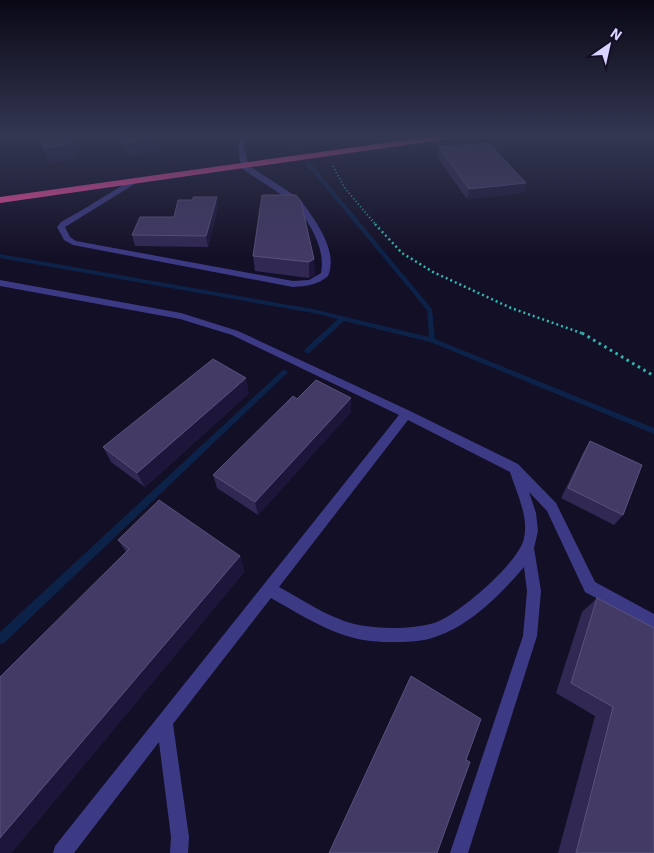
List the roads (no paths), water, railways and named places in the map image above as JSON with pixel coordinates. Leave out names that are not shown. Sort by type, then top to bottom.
[{"type":"highway","points":[[0,200],[170,177]]},
{"type":"street","points":[[260,177],[297,201]]},
{"type":"street","points":[[96,204],[134,182]]},
{"type":"lane","points":[[96,204],[61,227],[67,238],[74,243],[293,284],[307,284],[320,280],[326,274],[327,256],[311,220],[297,201]]},
{"type":"lane","points":[[0,283],[181,316],[235,333],[406,414],[514,468],[552,507],[590,587],[654,622]]},
{"type":"lane","points":[[62,853],[406,414]]},
{"type":"lane","points":[[269,589],[331,623],[364,633],[425,632],[441,628],[483,599],[506,578],[522,560],[528,549],[531,538],[529,514],[514,468]]},
{"type":"lane","points":[[459,853],[530,636],[534,591],[528,549]]},
{"type":"lane","points":[[166,722],[178,819],[179,853]]},
{"type":"waterway","points":[[319,177],[430,310],[432,340]]},
{"type":"waterway","points":[[0,256],[313,311],[343,318]]},
{"type":"waterway","points":[[307,351],[343,318]]},
{"type":"waterway","points":[[343,318],[432,340]]},
{"type":"waterway","points":[[432,340],[654,431]]},
{"type":"waterway","points":[[0,639],[285,372]]}]
